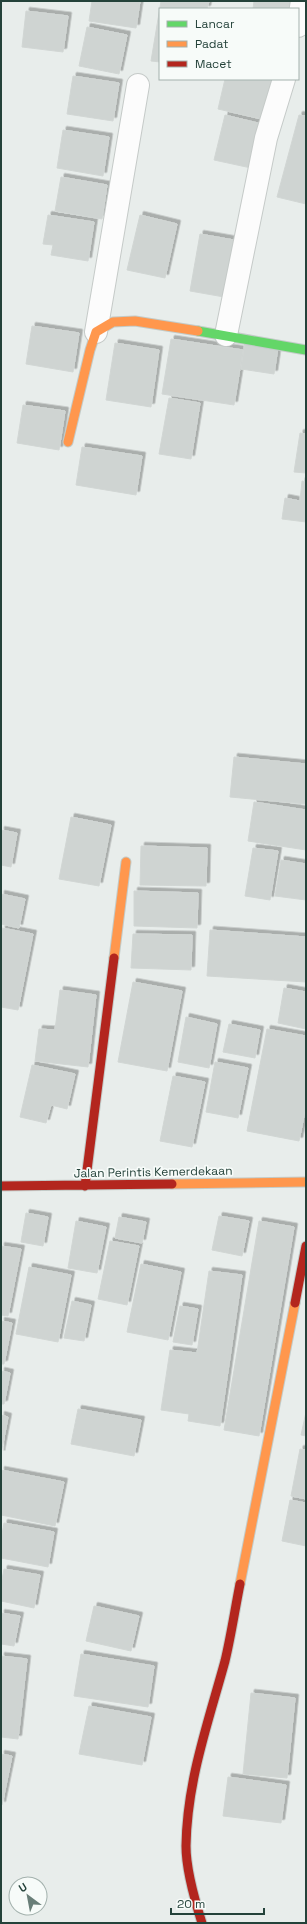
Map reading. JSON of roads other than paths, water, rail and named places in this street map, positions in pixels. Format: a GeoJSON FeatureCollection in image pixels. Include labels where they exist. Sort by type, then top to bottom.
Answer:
{"type":"FeatureCollection","features":[{"type":"Feature","properties":{"kind":"street"},"geometry":{"type":"LineString","coordinates":[[299,20],[302,1]]}},
{"type":"Feature","properties":{"kind":"street"},"geometry":{"type":"LineString","coordinates":[[226,335],[266,138],[284,80]]}},
{"type":"Feature","properties":{"kind":"street"},"geometry":{"type":"LineString","coordinates":[[68,442],[90,350],[96,332],[138,85]]}},
{"type":"Feature","properties":{"kind":"street"},"geometry":{"type":"LineString","coordinates":[[96,332],[113,322],[135,322],[226,335],[306,350]]}},
{"type":"Feature","properties":{"kind":"street"},"geometry":{"type":"LineString","coordinates":[[85,1186],[126,862]]}},
{"type":"Feature","properties":{"kind":"street","name":"Jalan Perintis Kemerdekaan"},"geometry":{"type":"LineString","coordinates":[[1,1186],[306,1182]]}},
{"type":"Feature","properties":{"kind":"street"},"geometry":{"type":"LineString","coordinates":[[202,1923],[194,1897],[186,1846],[190,1792],[204,1730],[225,1660],[306,1246]]}}]}
